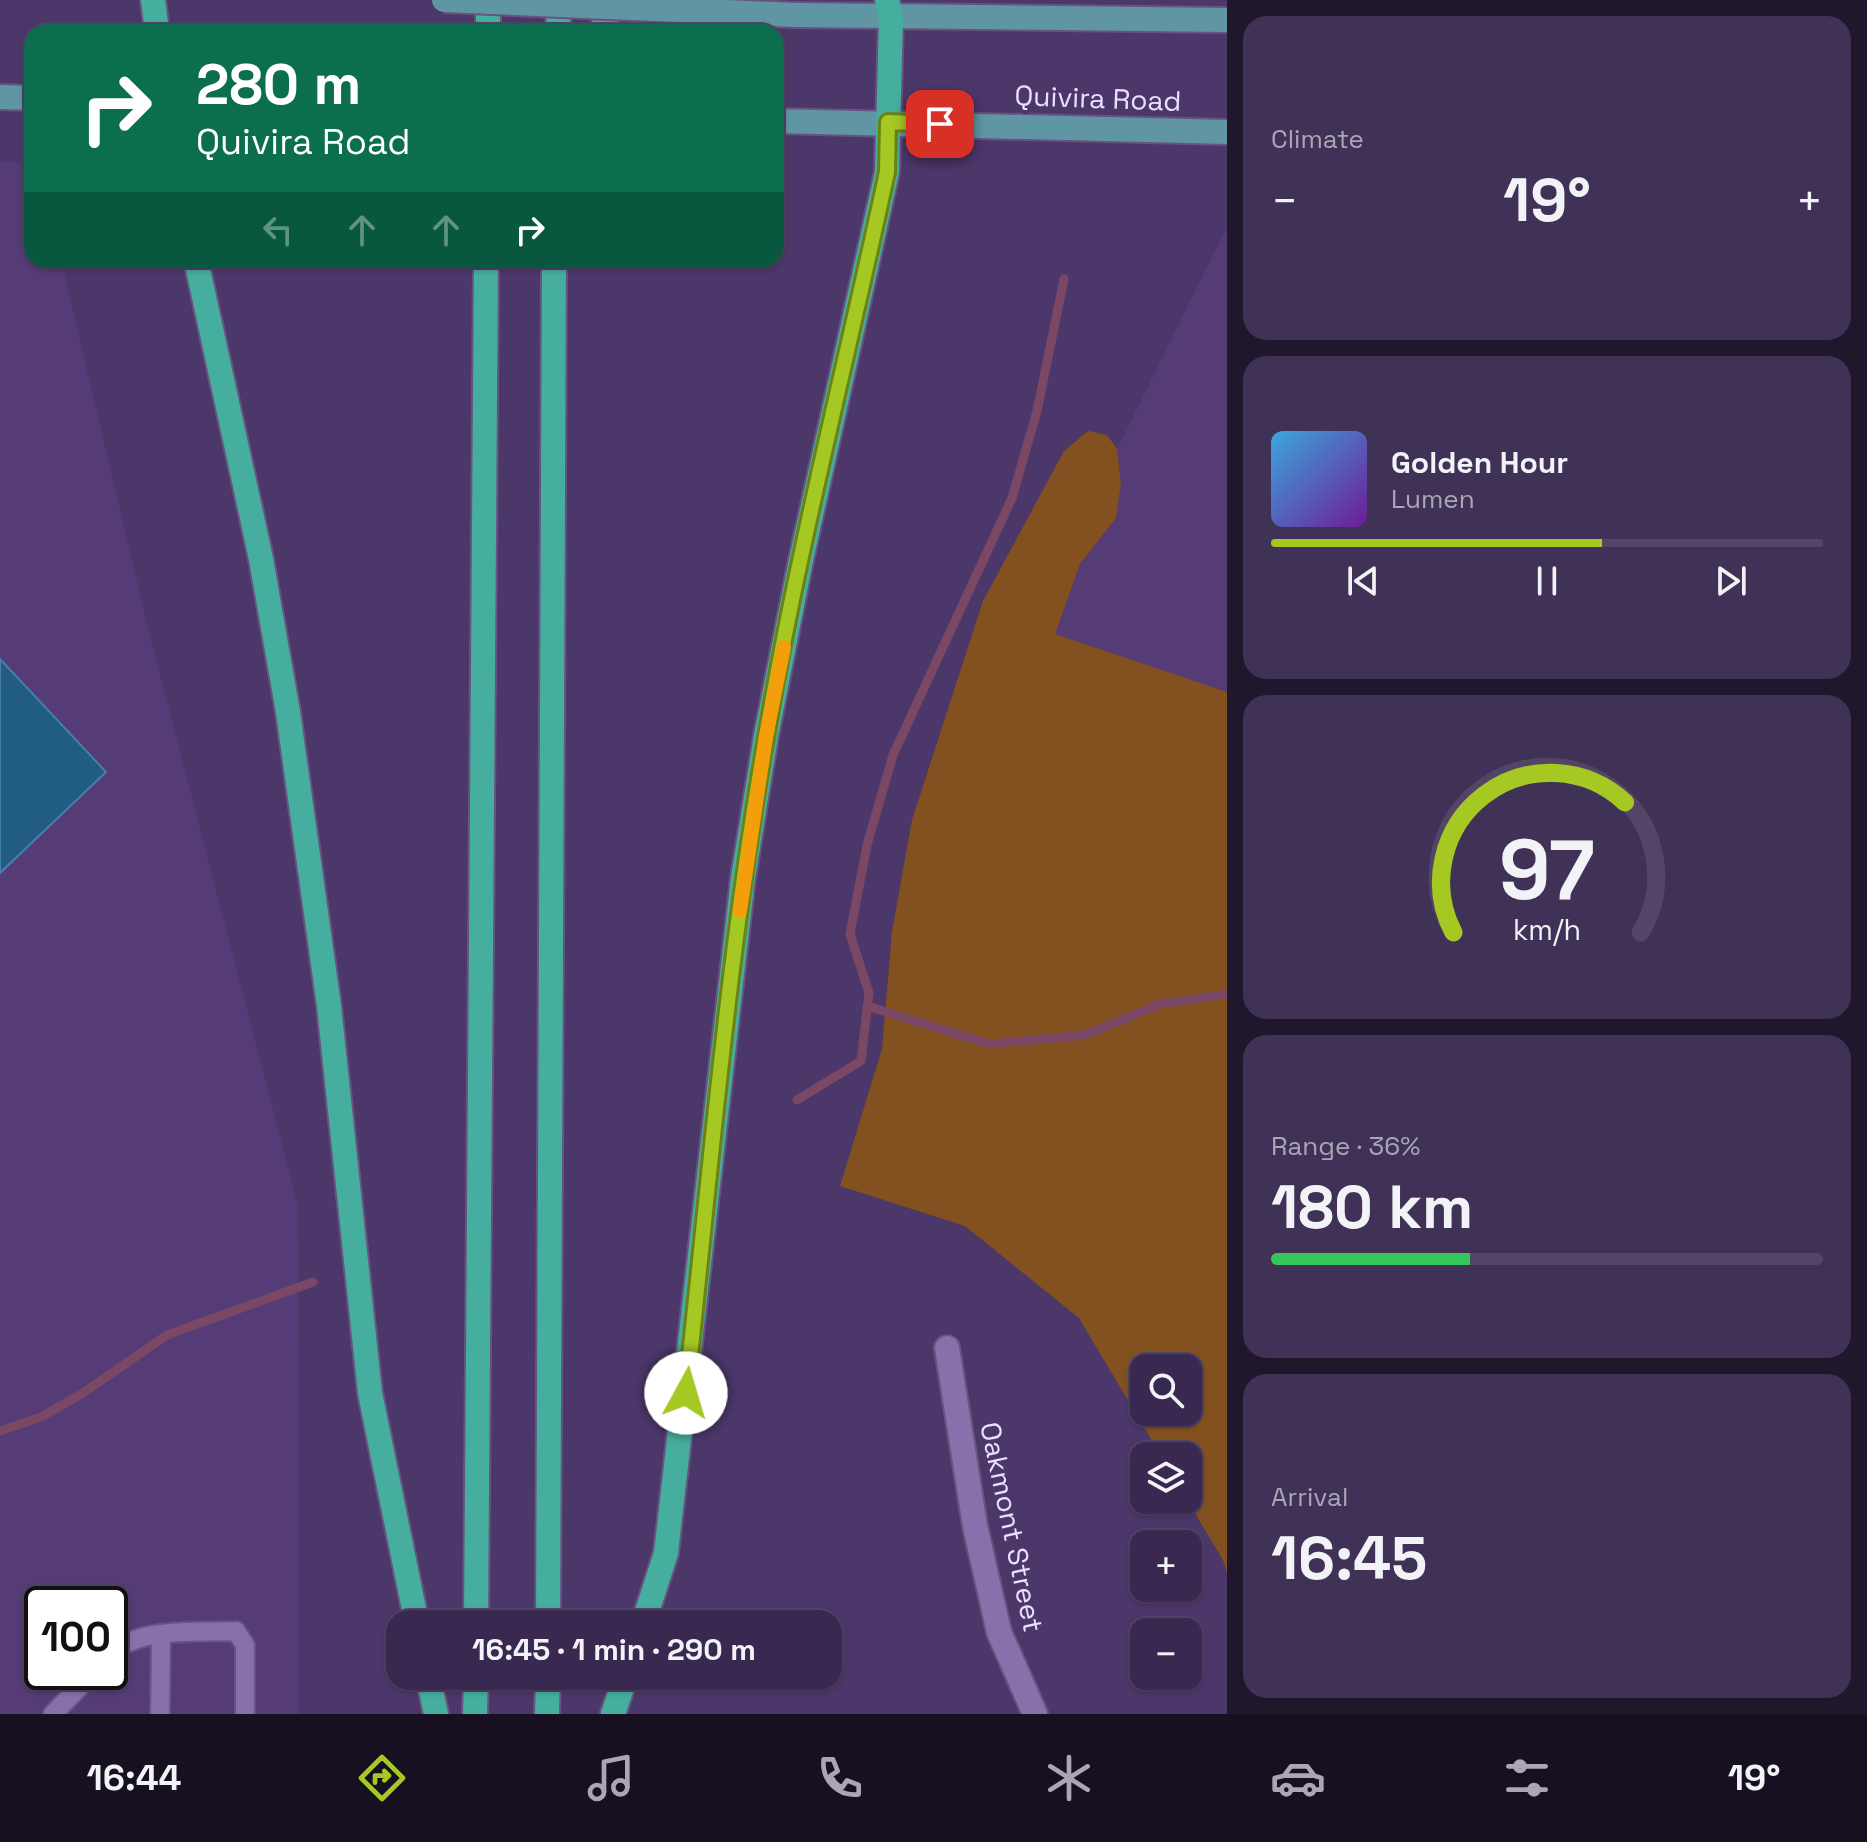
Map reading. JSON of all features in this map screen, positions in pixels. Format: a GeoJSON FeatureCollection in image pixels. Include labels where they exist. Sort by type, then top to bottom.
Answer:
{"type":"FeatureCollection","features":[{"type":"Feature","properties":{"kind":"highway"},"geometry":{"type":"LineString","coordinates":[[153,0],[156,24]]}},
{"type":"Feature","properties":{"kind":"highway"},"geometry":{"type":"LineString","coordinates":[[488,0],[488,24]]}},
{"type":"Feature","properties":{"kind":"highway"},"geometry":{"type":"LineString","coordinates":[[558,24],[559,0]]}},
{"type":"Feature","properties":{"kind":"highway"},"geometry":{"type":"LineString","coordinates":[[604,24],[613,0]]}},
{"type":"Feature","properties":{"kind":"highway"},"geometry":{"type":"LineString","coordinates":[[648,1610],[666,1553],[743,878],[766,736],[801,560],[887,172],[889,8]]}},
{"type":"Feature","properties":{"kind":"highway"},"geometry":{"type":"LineString","coordinates":[[198,268],[261,559],[288,712],[329,1006],[370,1393],[414,1610]]}},
{"type":"Feature","properties":{"kind":"highway"},"geometry":{"type":"LineString","coordinates":[[476,1610],[486,268]]}},
{"type":"Feature","properties":{"kind":"highway"},"geometry":{"type":"LineString","coordinates":[[548,1610],[554,268]]}},
{"type":"Feature","properties":{"kind":"highway"},"geometry":{"type":"LineString","coordinates":[[431,1690],[436,1714]]}},
{"type":"Feature","properties":{"kind":"highway"},"geometry":{"type":"LineString","coordinates":[[475,1714],[476,1690]]}},
{"type":"Feature","properties":{"kind":"highway"},"geometry":{"type":"LineString","coordinates":[[547,1714],[548,1690]]}},
{"type":"Feature","properties":{"kind":"highway"},"geometry":{"type":"LineString","coordinates":[[613,1714],[621,1690]]}},
{"type":"Feature","properties":{"kind":"main road"},"geometry":{"type":"LineString","coordinates":[[444,0],[796,15],[889,8],[1227,20]]}},
{"type":"Feature","properties":{"kind":"main road"},"geometry":{"type":"LineString","coordinates":[[0,97],[24,98]]}},
{"type":"Feature","properties":{"kind":"main road","name":"Quivira Road"},"geometry":{"type":"LineString","coordinates":[[784,121],[1227,132]]}},
{"type":"Feature","properties":{"kind":"street","name":"Oakmont Street"},"geometry":{"type":"LineString","coordinates":[[947,1348],[975,1526],[999,1632],[1035,1714]]}},
{"type":"Feature","properties":{"kind":"lane"},"geometry":{"type":"LineString","coordinates":[[128,1642],[142,1636],[236,1631],[245,1645],[245,1714]]}},
{"type":"Feature","properties":{"kind":"lane"},"geometry":{"type":"LineString","coordinates":[[160,1714],[161,1635]]}},
{"type":"Feature","properties":{"kind":"lane"},"geometry":{"type":"LineString","coordinates":[[53,1714],[76,1690]]}},
{"type":"Feature","properties":{"kind":"shaded area"},"geometry":{"type":"Polygon","coordinates":[[[0,161],[24,163],[24,268],[63,268],[149,632],[298,1206],[299,1714],[0,1714],[0,161]]]}},
{"type":"Feature","properties":{"kind":"shaded area"},"geometry":{"type":"Polygon","coordinates":[[[1227,227],[1227,692],[1055,634],[1080,564],[1116,518],[1121,483],[1117,449],[1227,227]]]}},
{"type":"Feature","properties":{"kind":"shaded area"},"geometry":{"type":"Polygon","coordinates":[[[1088,431],[1107,435],[1117,449],[1121,483],[1116,518],[1080,564],[1055,634],[1227,692],[1227,1573],[1223,1560],[1195,1514],[1202,1514],[1202,1442],[1153,1442],[1143,1426],[1202,1426],[1202,1354],[1130,1354],[1130,1404],[1079,1318],[965,1226],[840,1186],[882,1049],[892,932],[912,820],[983,601],[1064,451],[1088,431]]]}},
{"type":"Feature","properties":{"kind":"building"},"geometry":{"type":"Polygon","coordinates":[[[0,659],[106,772],[0,873],[0,659]]]}},
{"type":"Feature","properties":{"kind":"waterway"},"geometry":{"type":"LineString","coordinates":[[797,1100],[861,1061],[869,993],[850,934],[867,845],[893,755],[1012,498],[1037,411],[1064,279]]}},
{"type":"Feature","properties":{"kind":"waterway"},"geometry":{"type":"LineString","coordinates":[[867,1006],[989,1044],[1085,1035],[1160,1004],[1227,994]]}},
{"type":"Feature","properties":{"kind":"waterway"},"geometry":{"type":"LineString","coordinates":[[0,1431],[41,1417],[83,1393],[167,1335],[313,1282]]}},
{"type":"Feature","properties":{"kind":"slow traffic"},"geometry":{"type":"LineString","coordinates":[[740,911],[766,736],[784,647]]}},
{"type":"Feature","properties":{"kind":"route"},"geometry":{"type":"LineString","coordinates":[[686,1393],[743,878],[766,736],[801,560],[887,172],[888,122],[940,124]]}}]}
